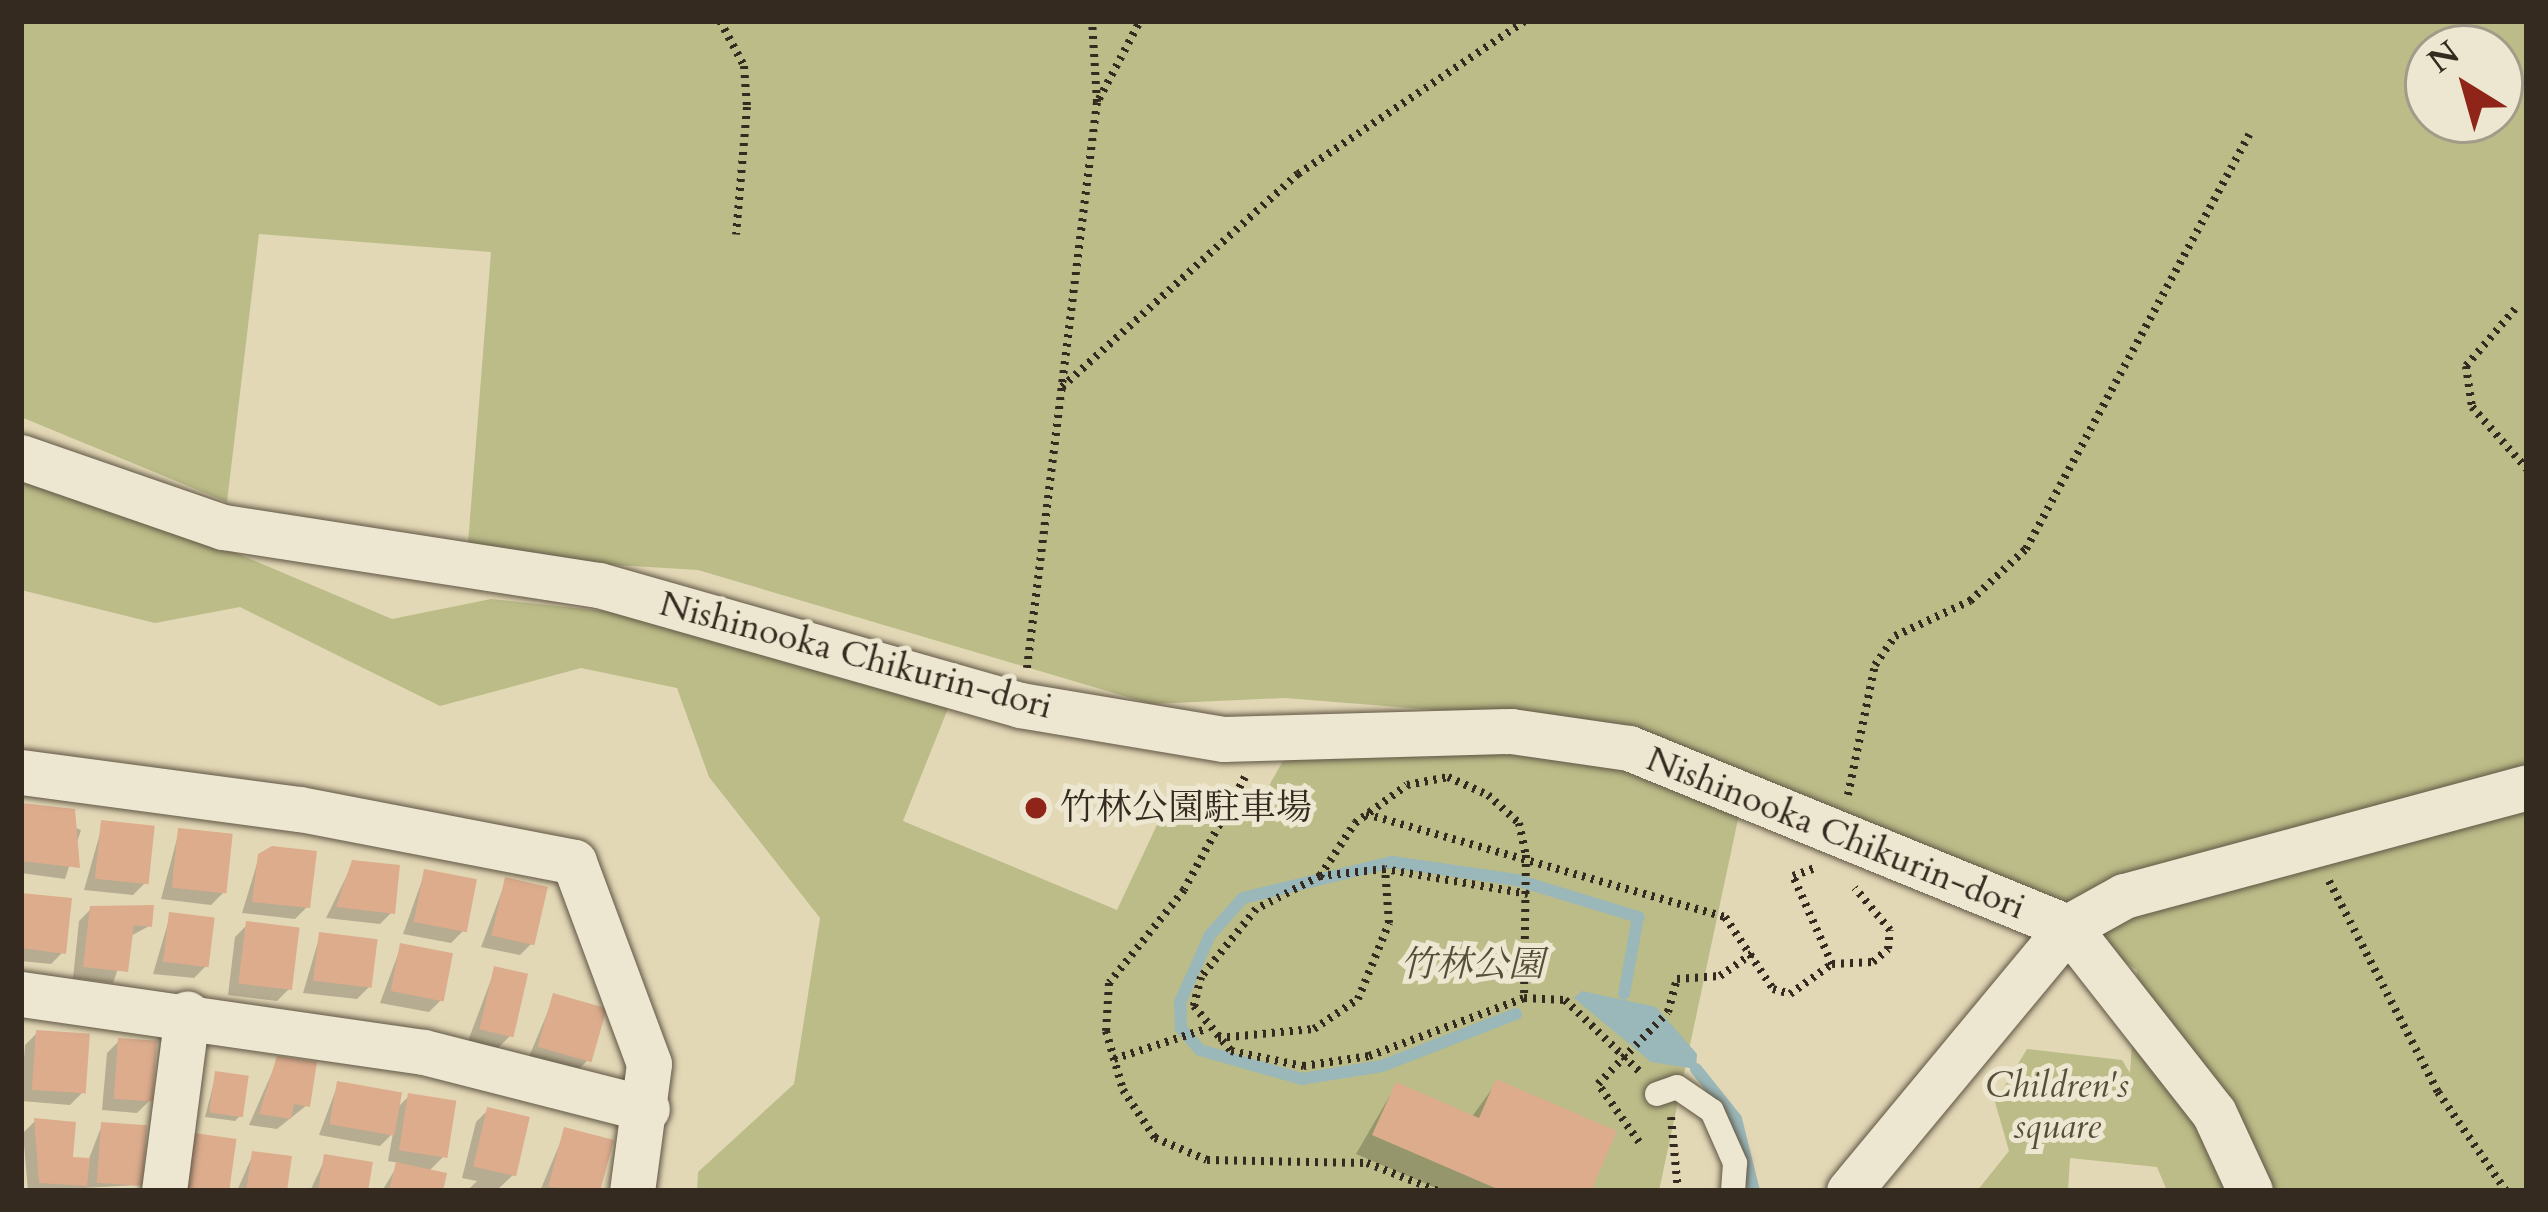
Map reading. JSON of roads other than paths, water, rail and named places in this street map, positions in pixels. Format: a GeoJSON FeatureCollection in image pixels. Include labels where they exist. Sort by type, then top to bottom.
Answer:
{"type":"FeatureCollection","features":[{"type":"Feature","properties":{"kind":"street","name":"Nishinooka Chikurin-dori"},"geometry":{"type":"LineString","coordinates":[[21,458],[223,527],[599,585],[1020,705],[1264,738],[1511,731],[1629,748],[1834,853],[2068,927],[2214,1113],[2250,1191]]}},
{"type":"Feature","properties":{"kind":"street"},"geometry":{"type":"LineString","coordinates":[[21,772],[300,809],[574,862],[649,1064],[647,1109],[632,1191]]}},
{"type":"Feature","properties":{"kind":"street"},"geometry":{"type":"LineString","coordinates":[[1858,1187],[2068,927],[2124,896],[2318,851],[2527,787]]}},
{"type":"Feature","properties":{"kind":"street"},"geometry":{"type":"LineString","coordinates":[[21,994],[187,1013],[424,1052],[647,1109]]}},
{"type":"Feature","properties":{"kind":"street"},"geometry":{"type":"LineString","coordinates":[[164,1191],[187,1013]]}},
{"type":"Feature","properties":{"kind":"lane"},"geometry":{"type":"LineString","coordinates":[[1657,1094],[1677,1087],[1712,1112],[1735,1163],[1733,1191]]}},
{"type":"Feature","properties":{"kind":"water"},"geometry":{"type":"Polygon","coordinates":[[[1582,991],[1656,1007],[1697,1054],[1696,1069],[1651,1062],[1574,998],[1582,991]]]}},
{"type":"Feature","properties":{"kind":"waterway"},"geometry":{"type":"LineString","coordinates":[[1516,1014],[1382,1066],[1302,1079],[1200,1050],[1181,1028],[1180,1002],[1210,935],[1243,898],[1392,862],[1517,880],[1638,917],[1624,994]]}},
{"type":"Feature","properties":{"kind":"waterway"},"geometry":{"type":"LineString","coordinates":[[1696,1069],[1736,1119],[1754,1191]]}},
{"type":"Feature","properties":{"kind":"place","name":"竹林公園駐車場"},"geometry":{"type":"Point","coordinates":[1036,808]}},
{"type":"Feature","properties":{"kind":"park label","name":"竹林公園"},"geometry":{"type":"Point","coordinates":[1472,965]}},
{"type":"Feature","properties":{"kind":"park label","name":"Children's square"},"geometry":{"type":"Point","coordinates":[2057,1106]}}]}
